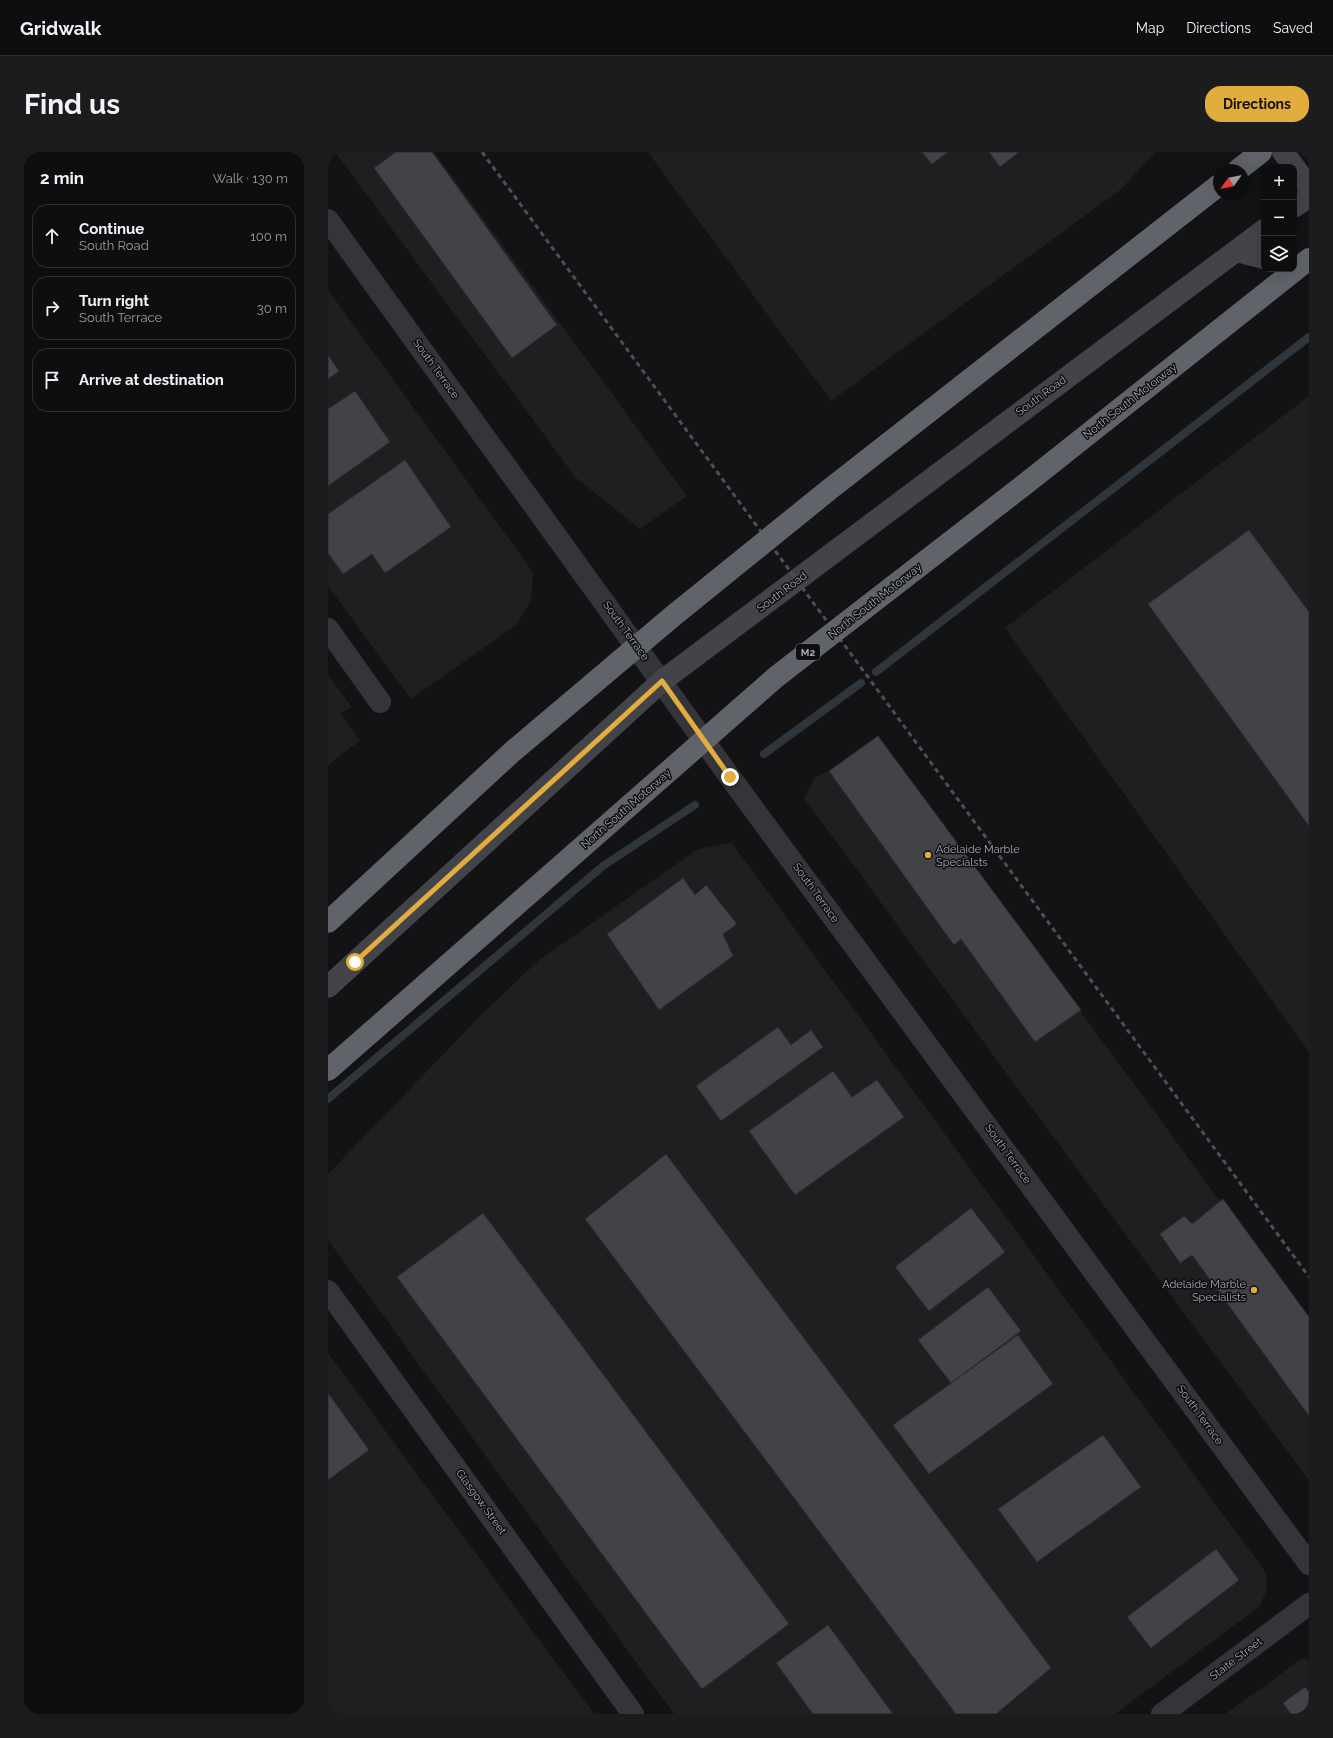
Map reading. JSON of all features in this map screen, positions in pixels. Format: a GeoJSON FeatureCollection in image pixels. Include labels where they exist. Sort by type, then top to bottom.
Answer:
{"type":"FeatureCollection","features":[{"type":"Feature","properties":{"kind":"highway"},"geometry":{"type":"LineString","coordinates":[[1246,164],[1261,152]]}},
{"type":"Feature","properties":{"kind":"highway"},"geometry":{"type":"LineString","coordinates":[[328,922],[512,752],[673,616],[836,484],[1213,190]]}},
{"type":"Feature","properties":{"kind":"highway","name":"North South Motorway"},"geometry":{"type":"LineString","coordinates":[[328,1070],[776,677],[1024,485],[1309,259]]}},
{"type":"Feature","properties":{"kind":"main road"},"geometry":{"type":"LineString","coordinates":[[1283,152],[1309,187]]}},
{"type":"Feature","properties":{"kind":"main road"},"geometry":{"type":"LineString","coordinates":[[1297,205],[1309,196]]}},
{"type":"Feature","properties":{"kind":"main road","name":"South Road"},"geometry":{"type":"LineString","coordinates":[[328,987],[662,681],[792,585],[984,438],[1237,252],[1261,232]]}},
{"type":"Feature","properties":{"kind":"main road"},"geometry":{"type":"LineString","coordinates":[[1237,252],[1261,257]]}},
{"type":"Feature","properties":{"kind":"main road"},"geometry":{"type":"LineString","coordinates":[[1297,267],[1309,270]]}},
{"type":"Feature","properties":{"kind":"street","name":"South Terrace"},"geometry":{"type":"LineString","coordinates":[[328,220],[730,777],[1309,1564]]}},
{"type":"Feature","properties":{"kind":"street"},"geometry":{"type":"LineString","coordinates":[[328,630],[380,702]]}},
{"type":"Feature","properties":{"kind":"street","name":"Glasgow Street"},"geometry":{"type":"LineString","coordinates":[[328,1291],[633,1714]]}},
{"type":"Feature","properties":{"kind":"street","name":"Staite Street"},"geometry":{"type":"LineString","coordinates":[[1162,1714],[1309,1604]]}},
{"type":"Feature","properties":{"kind":"shaded area"},"geometry":{"type":"Polygon","coordinates":[[[335,152],[434,152],[687,496],[640,529],[576,478],[335,152]]]}},
{"type":"Feature","properties":{"kind":"shaded area"},"geometry":{"type":"Polygon","coordinates":[[[648,152],[1156,152],[1120,190],[831,401],[648,152]]]}},
{"type":"Feature","properties":{"kind":"shaded area"},"geometry":{"type":"Polygon","coordinates":[[[328,290],[533,572],[531,601],[516,625],[411,699],[328,586],[328,290]]]}},
{"type":"Feature","properties":{"kind":"shaded area"},"geometry":{"type":"Polygon","coordinates":[[[1309,396],[1309,1052],[1005,628],[1309,396]]]}},
{"type":"Feature","properties":{"kind":"shaded area"},"geometry":{"type":"Polygon","coordinates":[[[328,675],[352,707],[340,713],[360,741],[340,755],[328,766],[328,675]]]}},
{"type":"Feature","properties":{"kind":"shaded area"},"geometry":{"type":"Polygon","coordinates":[[[878,736],[1309,1322],[1309,1480],[1082,1176],[804,798],[815,777],[829,771],[878,736]]]}},
{"type":"Feature","properties":{"kind":"shaded area"},"geometry":{"type":"Polygon","coordinates":[[[732,843],[1266,1573],[1267,1589],[1260,1606],[1115,1714],[674,1714],[328,1240],[328,1174],[483,1013],[539,960],[698,849],[732,843]]]}},
{"type":"Feature","properties":{"kind":"shaded area"},"geometry":{"type":"Polygon","coordinates":[[[328,1353],[594,1714],[328,1714],[328,1353]]]}},
{"type":"Feature","properties":{"kind":"shaded area"},"geometry":{"type":"Polygon","coordinates":[[[1302,1658],[1309,1660],[1309,1714],[1225,1714],[1262,1688],[1302,1658]]]}},
{"type":"Feature","properties":{"kind":"building"},"geometry":{"type":"Polygon","coordinates":[[[396,152],[432,152],[557,325],[512,358],[374,168],[396,152]]]}},
{"type":"Feature","properties":{"kind":"building"},"geometry":{"type":"Polygon","coordinates":[[[922,152],[948,152],[932,164],[922,152]]]}},
{"type":"Feature","properties":{"kind":"building"},"geometry":{"type":"Polygon","coordinates":[[[989,152],[1019,152],[1000,167],[989,152]]]}},
{"type":"Feature","properties":{"kind":"building"},"geometry":{"type":"Polygon","coordinates":[[[328,355],[339,371],[328,379],[328,355]]]}},
{"type":"Feature","properties":{"kind":"building"},"geometry":{"type":"Polygon","coordinates":[[[355,391],[390,442],[328,486],[328,409],[355,391]]]}},
{"type":"Feature","properties":{"kind":"building"},"geometry":{"type":"Polygon","coordinates":[[[405,460],[451,527],[385,573],[372,554],[343,574],[328,553],[328,514],[405,460]]]}},
{"type":"Feature","properties":{"kind":"building"},"geometry":{"type":"Polygon","coordinates":[[[1249,530],[1309,612],[1309,826],[1148,604],[1249,530]]]}},
{"type":"Feature","properties":{"kind":"building","name":"Adelaide Marble Specialsts"},"geometry":{"type":"Polygon","coordinates":[[[878,736],[1081,1010],[1035,1042],[961,939],[954,945],[829,771],[878,736]]]}},
{"type":"Feature","properties":{"kind":"building"},"geometry":{"type":"Polygon","coordinates":[[[683,878],[695,895],[706,885],[737,924],[723,934],[733,956],[659,1010],[607,934],[683,878]]]}},
{"type":"Feature","properties":{"kind":"building"},"geometry":{"type":"Polygon","coordinates":[[[778,1027],[791,1045],[811,1030],[823,1047],[721,1121],[696,1086],[778,1027]]]}},
{"type":"Feature","properties":{"kind":"building"},"geometry":{"type":"Polygon","coordinates":[[[833,1071],[852,1097],[877,1080],[904,1117],[795,1195],[749,1131],[833,1071]]]}},
{"type":"Feature","properties":{"kind":"building"},"geometry":{"type":"Polygon","coordinates":[[[666,1154],[1051,1668],[996,1714],[956,1714],[585,1219],[666,1154]]]}},
{"type":"Feature","properties":{"kind":"building","name":"Adelaide Marble Specialists"},"geometry":{"type":"Polygon","coordinates":[[[1223,1199],[1309,1317],[1309,1416],[1192,1255],[1180,1263],[1160,1234],[1184,1216],[1192,1224],[1223,1199]]]}},
{"type":"Feature","properties":{"kind":"building"},"geometry":{"type":"Polygon","coordinates":[[[971,1208],[1005,1252],[929,1311],[895,1267],[971,1208]]]}},
{"type":"Feature","properties":{"kind":"building"},"geometry":{"type":"Polygon","coordinates":[[[483,1213],[789,1624],[702,1689],[397,1277],[483,1213]]]}},
{"type":"Feature","properties":{"kind":"building"},"geometry":{"type":"Polygon","coordinates":[[[988,1287],[1021,1331],[951,1383],[918,1340],[988,1287]]]}},
{"type":"Feature","properties":{"kind":"building"},"geometry":{"type":"Polygon","coordinates":[[[1018,1335],[1053,1384],[929,1474],[893,1425],[1018,1335]]]}},
{"type":"Feature","properties":{"kind":"building"},"geometry":{"type":"Polygon","coordinates":[[[328,1393],[369,1450],[328,1480],[328,1393]]]}},
{"type":"Feature","properties":{"kind":"building"},"geometry":{"type":"Polygon","coordinates":[[[1103,1435],[1141,1487],[1037,1562],[998,1509],[1103,1435]]]}},
{"type":"Feature","properties":{"kind":"building"},"geometry":{"type":"Polygon","coordinates":[[[1216,1549],[1239,1580],[1151,1648],[1127,1617],[1216,1549]]]}},
{"type":"Feature","properties":{"kind":"building"},"geometry":{"type":"Polygon","coordinates":[[[828,1625],[893,1714],[813,1714],[776,1663],[828,1625]]]}},
{"type":"Feature","properties":{"kind":"building"},"geometry":{"type":"Polygon","coordinates":[[[1305,1687],[1309,1692],[1309,1714],[1291,1714],[1283,1703],[1305,1687]]]}},
{"type":"Feature","properties":{"kind":"waterway"},"geometry":{"type":"LineString","coordinates":[[876,672],[1309,337]]}},
{"type":"Feature","properties":{"kind":"waterway"},"geometry":{"type":"LineString","coordinates":[[764,754],[861,683]]}},
{"type":"Feature","properties":{"kind":"waterway"},"geometry":{"type":"LineString","coordinates":[[328,1099],[603,866],[695,805]]}},
{"type":"Feature","properties":{"kind":"railway"},"geometry":{"type":"LineString","coordinates":[[482,152],[1309,1277]]}},
{"type":"Feature","properties":{"kind":"place","name":"Adelaide Marble Specialsts"},"geometry":{"type":"Point","coordinates":[928,855]}},
{"type":"Feature","properties":{"kind":"place","name":"Adelaide Marble Specialists"},"geometry":{"type":"Point","coordinates":[1254,1290]}},
{"type":"Feature","properties":{"kind":"route"},"geometry":{"type":"LineString","coordinates":[[355,962],[662,681],[730,777]]}}]}
